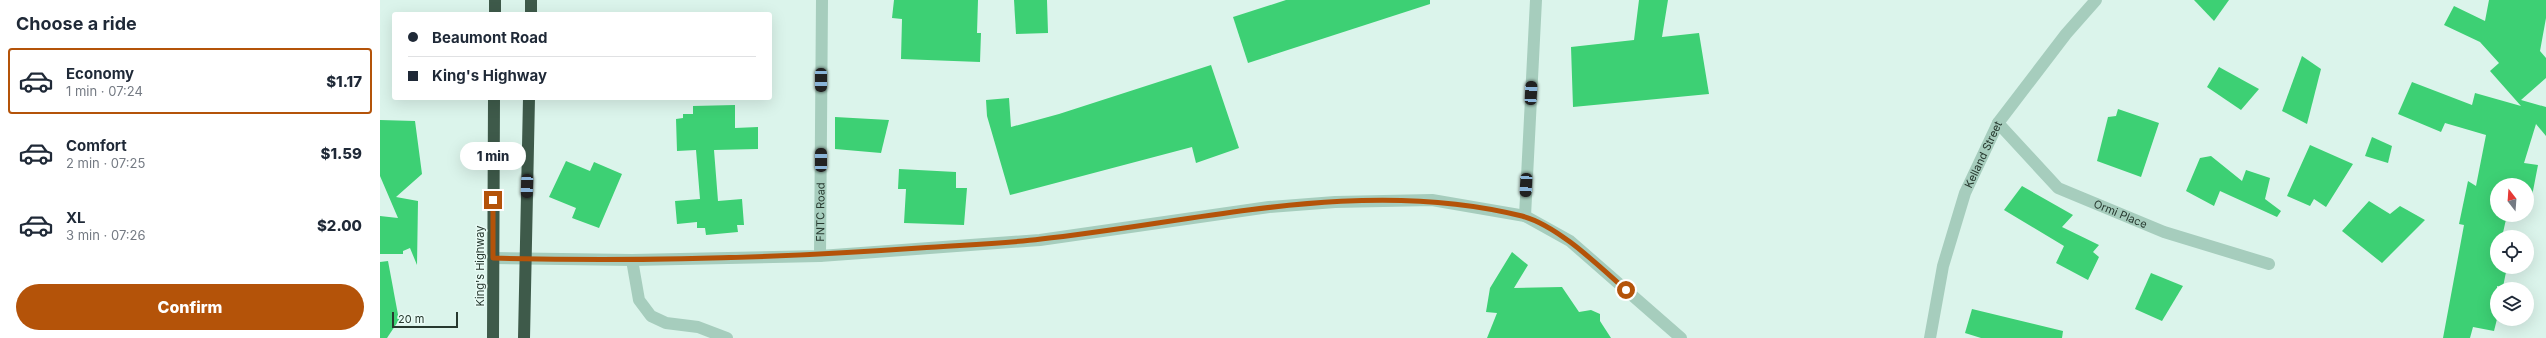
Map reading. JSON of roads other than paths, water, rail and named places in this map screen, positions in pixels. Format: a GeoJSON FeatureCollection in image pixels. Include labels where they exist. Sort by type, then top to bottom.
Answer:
{"type":"FeatureCollection","features":[{"type":"Feature","properties":{"kind":"highway"},"geometry":{"type":"LineString","coordinates":[[495,0],[495,12]]}},
{"type":"Feature","properties":{"kind":"highway"},"geometry":{"type":"LineString","coordinates":[[531,0],[531,12]]}},
{"type":"Feature","properties":{"kind":"highway","name":"King's Highway"},"geometry":{"type":"LineString","coordinates":[[493,338],[494,100]]}},
{"type":"Feature","properties":{"kind":"highway"},"geometry":{"type":"LineString","coordinates":[[524,338],[524,259],[529,100]]}},
{"type":"Feature","properties":{"kind":"street","name":"FNTC Road"},"geometry":{"type":"LineString","coordinates":[[820,256],[822,0]]}},
{"type":"Feature","properties":{"kind":"street"},"geometry":{"type":"LineString","coordinates":[[1525,216],[1536,0]]}},
{"type":"Feature","properties":{"kind":"street","name":"Kelland Street"},"geometry":{"type":"LineString","coordinates":[[1930,338],[1943,266],[1965,193],[1998,123],[2066,34],[2096,0]]}},
{"type":"Feature","properties":{"kind":"street","name":"Ormi Place"},"geometry":{"type":"LineString","coordinates":[[1998,123],[2058,188],[2164,232],[2269,264]]}},
{"type":"Feature","properties":{"kind":"street"},"geometry":{"type":"LineString","coordinates":[[493,258],[632,260],[820,256],[1040,240],[1269,207],[1335,202],[1432,200],[1525,216],[1570,241],[1681,338]]}},
{"type":"Feature","properties":{"kind":"street"},"geometry":{"type":"LineString","coordinates":[[632,260],[639,300],[651,316],[666,323],[698,327],[727,338]]}}]}
